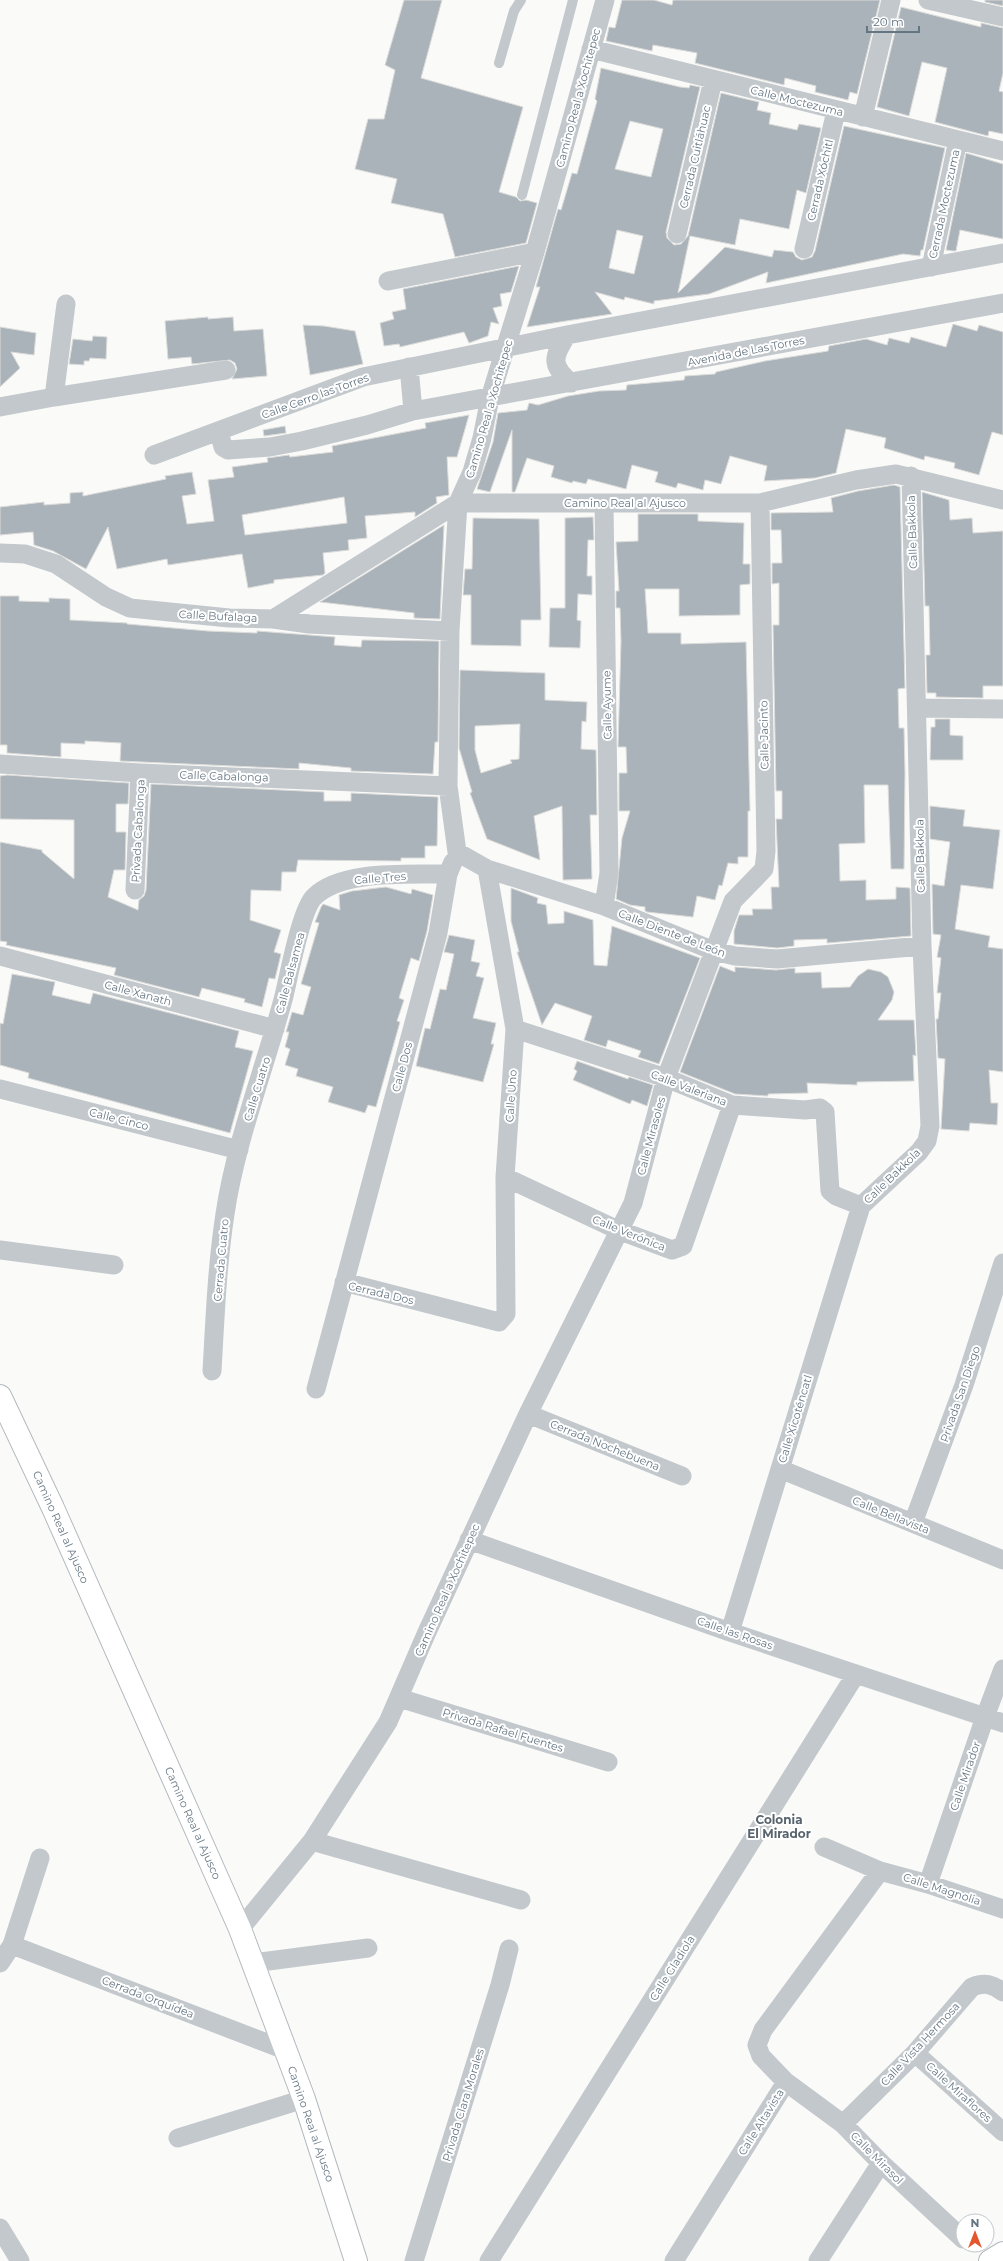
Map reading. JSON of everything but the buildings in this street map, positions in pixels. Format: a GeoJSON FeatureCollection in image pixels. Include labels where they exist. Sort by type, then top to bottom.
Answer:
{"type":"FeatureCollection","features":[{"type":"Feature","properties":{"kind":"street","name":"Camino Real a Xochitepec"},"geometry":{"type":"LineString","coordinates":[[457,852],[448,786],[450,631],[458,503],[472,472],[482,438],[490,398],[535,252],[605,0]]}},
{"type":"Feature","properties":{"kind":"street"},"geometry":{"type":"LineString","coordinates":[[863,117],[891,0]]}},
{"type":"Feature","properties":{"kind":"street"},"geometry":{"type":"LineString","coordinates":[[928,0],[1003,17]]}},
{"type":"Feature","properties":{"kind":"street","name":"Calle Moctezuma"},"geometry":{"type":"LineString","coordinates":[[591,49],[1003,151]]}},
{"type":"Feature","properties":{"kind":"street","name":"Cerrada Cuitláhuac"},"geometry":{"type":"LineString","coordinates":[[677,234],[713,80]]}},
{"type":"Feature","properties":{"kind":"street","name":"Cerrada Xóchitl"},"geometry":{"type":"LineString","coordinates":[[804,249],[836,110]]}},
{"type":"Feature","properties":{"kind":"street","name":"Cerrada Moctezuma"},"geometry":{"type":"LineString","coordinates":[[931,267],[958,140]]}},
{"type":"Feature","properties":{"kind":"street"},"geometry":{"type":"LineString","coordinates":[[388,281],[535,252]]}},
{"type":"Feature","properties":{"kind":"street"},"geometry":{"type":"LineString","coordinates":[[506,348],[567,335],[1003,253]]}},
{"type":"Feature","properties":{"kind":"street","name":"Avenida de Las Torres"},"geometry":{"type":"LineString","coordinates":[[490,398],[1003,303]]}},
{"type":"Feature","properties":{"kind":"street"},"geometry":{"type":"LineString","coordinates":[[54,397],[66,304]]}},
{"type":"Feature","properties":{"kind":"street"},"geometry":{"type":"LineString","coordinates":[[567,335],[557,350],[555,361],[559,372],[571,383]]}},
{"type":"Feature","properties":{"kind":"street","name":"Calle Cerro las Torres"},"geometry":{"type":"LineString","coordinates":[[154,455],[363,377],[506,348]]}},
{"type":"Feature","properties":{"kind":"street"},"geometry":{"type":"LineString","coordinates":[[409,367],[413,411]]}},
{"type":"Feature","properties":{"kind":"street"},"geometry":{"type":"LineString","coordinates":[[0,407],[226,370]]}},
{"type":"Feature","properties":{"kind":"street"},"geometry":{"type":"LineString","coordinates":[[219,431],[223,447],[228,450],[270,447],[367,426],[413,411],[490,398]]}},
{"type":"Feature","properties":{"kind":"street","name":"Camino Real al Ajusco"},"geometry":{"type":"LineString","coordinates":[[458,503],[760,503],[881,474],[911,476],[1003,500]]}},
{"type":"Feature","properties":{"kind":"street","name":"Calle Bakkola"},"geometry":{"type":"LineString","coordinates":[[861,1206],[919,1152],[927,1141],[930,1126],[922,946],[911,476]]}},
{"type":"Feature","properties":{"kind":"street"},"geometry":{"type":"LineString","coordinates":[[273,619],[458,503]]}},
{"type":"Feature","properties":{"kind":"street","name":"Calle Ayume"},"geometry":{"type":"LineString","coordinates":[[604,503],[609,873],[604,906]]}},
{"type":"Feature","properties":{"kind":"street","name":"Calle Jacinto"},"geometry":{"type":"LineString","coordinates":[[714,951],[733,902],[739,893],[764,869],[766,851],[760,503]]}},
{"type":"Feature","properties":{"kind":"street","name":"Calle Bufalaga"},"geometry":{"type":"LineString","coordinates":[[0,552],[25,554],[56,564],[106,597],[130,608],[229,618],[273,619],[309,624],[450,631]]}},
{"type":"Feature","properties":{"kind":"street"},"geometry":{"type":"LineString","coordinates":[[917,708],[1003,709]]}},
{"type":"Feature","properties":{"kind":"street","name":"Calle Cabalonga"},"geometry":{"type":"LineString","coordinates":[[0,764],[140,773],[448,786]]}},
{"type":"Feature","properties":{"kind":"street","name":"Privada Cabalonga"},"geometry":{"type":"LineString","coordinates":[[135,890],[140,773]]}},
{"type":"Feature","properties":{"kind":"street","name":"Calle Diente de León"},"geometry":{"type":"LineString","coordinates":[[457,852],[487,869],[604,906],[714,951],[735,956],[777,959],[922,946]]}},
{"type":"Feature","properties":{"kind":"street","name":"Calle Dos"},"geometry":{"type":"LineString","coordinates":[[344,1282],[438,933],[448,874],[457,852]]}},
{"type":"Feature","properties":{"kind":"street","name":"Calle Uno"},"geometry":{"type":"LineString","coordinates":[[487,869],[515,1029],[506,1177],[506,1314],[499,1322]]}},
{"type":"Feature","properties":{"kind":"street","name":"Calle Tres"},"geometry":{"type":"LineString","coordinates":[[304,917],[313,898],[330,886],[349,880],[372,876],[448,874]]}},
{"type":"Feature","properties":{"kind":"street","name":"Calle Balsamea"},"geometry":{"type":"LineString","coordinates":[[275,1029],[304,917]]}},
{"type":"Feature","properties":{"kind":"street","name":"Calle Mirasoles"},"geometry":{"type":"LineString","coordinates":[[618,1230],[633,1203],[666,1078],[714,951]]}},
{"type":"Feature","properties":{"kind":"street","name":"Calle Xanath"},"geometry":{"type":"LineString","coordinates":[[0,956],[275,1029]]}},
{"type":"Feature","properties":{"kind":"street","name":"Calle Cuatro"},"geometry":{"type":"LineString","coordinates":[[239,1150],[275,1029]]}},
{"type":"Feature","properties":{"kind":"street","name":"Calle Valeriana"},"geometry":{"type":"LineString","coordinates":[[515,1029],[666,1078],[732,1105],[805,1110],[820,1108],[825,1112],[830,1191],[836,1196],[861,1206]]}},
{"type":"Feature","properties":{"kind":"street","name":"Calle Cinco"},"geometry":{"type":"LineString","coordinates":[[0,1089],[239,1150]]}},
{"type":"Feature","properties":{"kind":"street","name":"Calle Verónica"},"geometry":{"type":"LineString","coordinates":[[506,1177],[618,1230],[672,1250],[683,1246],[732,1105]]}},
{"type":"Feature","properties":{"kind":"street","name":"Cerrada Cuatro"},"geometry":{"type":"LineString","coordinates":[[212,1371],[225,1214],[239,1150]]}},
{"type":"Feature","properties":{"kind":"street","name":"Calle Xicoténcatl"},"geometry":{"type":"LineString","coordinates":[[730,1632],[861,1206]]}},
{"type":"Feature","properties":{"kind":"street","name":"Camino Real a Xochitepec"},"geometry":{"type":"LineString","coordinates":[[240,1929],[312,1841],[388,1722],[469,1540],[528,1414],[618,1230]]}},
{"type":"Feature","properties":{"kind":"street"},"geometry":{"type":"LineString","coordinates":[[0,1250],[114,1265]]}},
{"type":"Feature","properties":{"kind":"street","name":"Privada San Diego"},"geometry":{"type":"LineString","coordinates":[[913,1523],[964,1385],[1003,1263]]}},
{"type":"Feature","properties":{"kind":"street","name":"Cerrada Dos"},"geometry":{"type":"LineString","coordinates":[[316,1389],[344,1282],[499,1322]]}},
{"type":"Feature","properties":{"kind":"street","name":"Camino Real al Ajusco"},"geometry":{"type":"LineString","coordinates":[[0,1396],[53,1508],[240,1929],[304,2099],[359,2259]]}},
{"type":"Feature","properties":{"kind":"street","name":"Cerrada Nochebuena"},"geometry":{"type":"LineString","coordinates":[[528,1414],[682,1476]]}},
{"type":"Feature","properties":{"kind":"street","name":"Calle Bellavista"},"geometry":{"type":"LineString","coordinates":[[780,1469],[1003,1560]]}},
{"type":"Feature","properties":{"kind":"street","name":"Calle las Rosas"},"geometry":{"type":"LineString","coordinates":[[469,1540],[730,1632],[1003,1723]]}},
{"type":"Feature","properties":{"kind":"street","name":"Calle Mirador"},"geometry":{"type":"LineString","coordinates":[[928,1884],[1003,1669]]}},
{"type":"Feature","properties":{"kind":"street","name":"Calle Gladiola"},"geometry":{"type":"LineString","coordinates":[[489,2261],[856,1674]]}},
{"type":"Feature","properties":{"kind":"street","name":"Privada Rafael Fuentes"},"geometry":{"type":"LineString","coordinates":[[399,1698],[608,1762]]}},
{"type":"Feature","properties":{"kind":"street"},"geometry":{"type":"LineString","coordinates":[[312,1841],[521,1900]]}},
{"type":"Feature","properties":{"kind":"street","name":"Calle Magnolia"},"geometry":{"type":"LineString","coordinates":[[824,1847],[880,1871],[928,1884],[1003,1909]]}},
{"type":"Feature","properties":{"kind":"street"},"geometry":{"type":"LineString","coordinates":[[0,1963],[12,1945],[40,1858]]}},
{"type":"Feature","properties":{"kind":"street","name":"Calle Altavista"},"geometry":{"type":"LineString","coordinates":[[674,2261],[786,2082],[761,2056],[757,2045],[763,2030],[880,1871]]}},
{"type":"Feature","properties":{"kind":"street","name":"Cerrada Orquídea"},"geometry":{"type":"LineString","coordinates":[[12,1945],[285,2050]]}},
{"type":"Feature","properties":{"kind":"street"},"geometry":{"type":"LineString","coordinates":[[253,1963],[368,1948]]}},
{"type":"Feature","properties":{"kind":"street","name":"Privada Clara Morales"},"geometry":{"type":"LineString","coordinates":[[414,2261],[500,1985],[509,1949]]}},
{"type":"Feature","properties":{"kind":"street","name":"Calle Vista Hermosa"},"geometry":{"type":"LineString","coordinates":[[843,2124],[915,2053],[972,1987],[982,1983],[994,1985],[1003,1992]]}},
{"type":"Feature","properties":{"kind":"street","name":"Calle Miraflores"},"geometry":{"type":"LineString","coordinates":[[915,2053],[1003,2132]]}},
{"type":"Feature","properties":{"kind":"street","name":"Calle Mirasol"},"geometry":{"type":"LineString","coordinates":[[786,2082],[843,2124],[881,2163],[955,2232]]}},
{"type":"Feature","properties":{"kind":"street"},"geometry":{"type":"LineString","coordinates":[[178,2138],[304,2099]]}},
{"type":"Feature","properties":{"kind":"street"},"geometry":{"type":"LineString","coordinates":[[818,2261],[881,2163]]}},
{"type":"Feature","properties":{"kind":"street"},"geometry":{"type":"LineString","coordinates":[[0,2228],[20,2261]]}},
{"type":"Feature","properties":{"kind":"street"},"geometry":{"type":"LineString","coordinates":[[990,2261],[1003,2253]]}},
{"type":"Feature","properties":{"kind":"lane"},"geometry":{"type":"LineString","coordinates":[[499,63],[514,11],[521,0]]}},
{"type":"Feature","properties":{"kind":"lane"},"geometry":{"type":"LineString","coordinates":[[522,196],[573,0]]}},
{"type":"Feature","properties":{"kind":"district","name":"Colonia El Mirador"},"geometry":{"type":"Point","coordinates":[779,1826]}}]}
